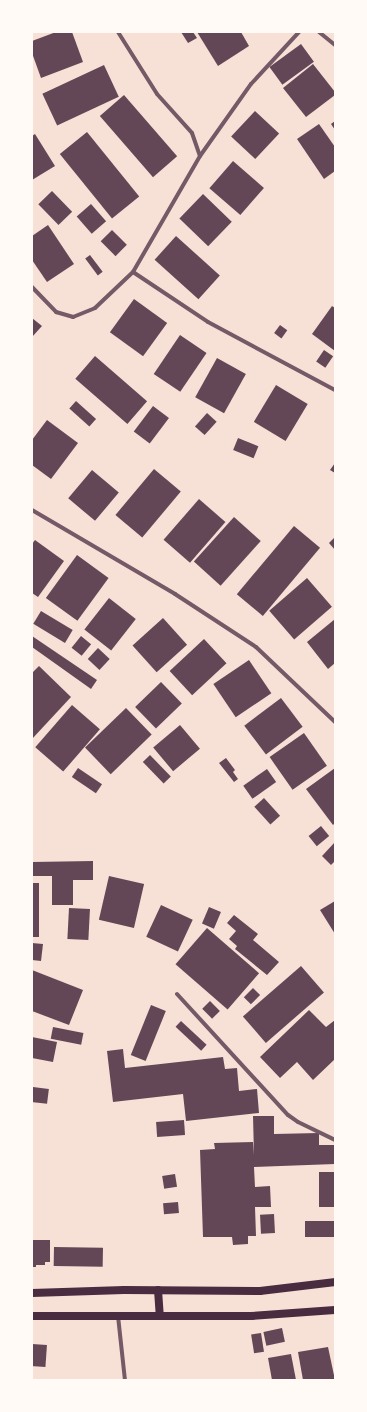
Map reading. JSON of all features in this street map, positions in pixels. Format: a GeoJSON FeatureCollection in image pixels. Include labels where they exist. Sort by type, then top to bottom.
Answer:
{"type":"FeatureCollection","features":[{"type":"Feature","properties":{"kind":"main road"},"geometry":{"type":"LineString","coordinates":[[32,1293],[158,1290],[260,1291],[335,1282]]}},
{"type":"Feature","properties":{"kind":"main road"},"geometry":{"type":"LineString","coordinates":[[158,1290],[160,1316]]}},
{"type":"Feature","properties":{"kind":"main road"},"geometry":{"type":"LineString","coordinates":[[32,1316],[251,1316],[335,1310]]}},
{"type":"Feature","properties":{"kind":"street"},"geometry":{"type":"LineString","coordinates":[[118,32],[157,94],[192,133],[200,156]]}},
{"type":"Feature","properties":{"kind":"street"},"geometry":{"type":"LineString","coordinates":[[32,287],[56,312],[72,317],[95,308],[133,272],[200,156],[252,84],[299,32]]}},
{"type":"Feature","properties":{"kind":"street"},"geometry":{"type":"LineString","coordinates":[[319,32],[335,45]]}},
{"type":"Feature","properties":{"kind":"street"},"geometry":{"type":"LineString","coordinates":[[133,272],[208,322],[335,390]]}},
{"type":"Feature","properties":{"kind":"street"},"geometry":{"type":"LineString","coordinates":[[32,510],[175,594],[256,647],[335,722]]}},
{"type":"Feature","properties":{"kind":"street"},"geometry":{"type":"LineString","coordinates":[[177,994],[288,1116],[335,1140]]}},
{"type":"Feature","properties":{"kind":"street"},"geometry":{"type":"LineString","coordinates":[[118,1316],[125,1380]]}},
{"type":"Feature","properties":{"kind":"building"},"geometry":{"type":"Polygon","coordinates":[[[56,32],[72,32],[83,62],[41,78],[32,53],[32,41],[56,32]]]}},
{"type":"Feature","properties":{"kind":"building"},"geometry":{"type":"Polygon","coordinates":[[[181,32],[193,32],[197,38],[188,43],[181,32]]]}},
{"type":"Feature","properties":{"kind":"building"},"geometry":{"type":"Polygon","coordinates":[[[197,32],[241,32],[249,46],[218,66],[197,32]]]}},
{"type":"Feature","properties":{"kind":"building"},"geometry":{"type":"Polygon","coordinates":[[[301,44],[314,62],[282,85],[269,67],[301,44]]]}},
{"type":"Feature","properties":{"kind":"building"},"geometry":{"type":"Polygon","coordinates":[[[313,64],[335,92],[335,95],[306,117],[283,88],[313,64]]]}},
{"type":"Feature","properties":{"kind":"building"},"geometry":{"type":"Polygon","coordinates":[[[104,65],[119,97],[57,125],[42,94],[104,65]]]}},
{"type":"Feature","properties":{"kind":"building"},"geometry":{"type":"Polygon","coordinates":[[[124,95],[177,156],[153,177],[100,116],[124,95]]]}},
{"type":"Feature","properties":{"kind":"building"},"geometry":{"type":"Polygon","coordinates":[[[255,111],[279,134],[255,159],[231,137],[255,111]]]}},
{"type":"Feature","properties":{"kind":"building"},"geometry":{"type":"Polygon","coordinates":[[[335,121],[335,130],[331,124],[335,121]]]}},
{"type":"Feature","properties":{"kind":"building"},"geometry":{"type":"Polygon","coordinates":[[[319,124],[335,147],[335,171],[324,179],[297,139],[319,124]]]}},
{"type":"Feature","properties":{"kind":"building"},"geometry":{"type":"Polygon","coordinates":[[[87,132],[139,197],[112,219],[60,154],[87,132]]]}},
{"type":"Feature","properties":{"kind":"building"},"geometry":{"type":"Polygon","coordinates":[[[35,134],[55,166],[32,180],[32,136],[35,134]]]}},
{"type":"Feature","properties":{"kind":"building"},"geometry":{"type":"Polygon","coordinates":[[[233,161],[264,188],[240,215],[209,188],[233,161]]]}},
{"type":"Feature","properties":{"kind":"building"},"geometry":{"type":"Polygon","coordinates":[[[52,191],[72,212],[58,225],[38,204],[52,191]]]}},
{"type":"Feature","properties":{"kind":"building"},"geometry":{"type":"Polygon","coordinates":[[[203,194],[232,222],[208,246],[179,218],[203,194]]]}},
{"type":"Feature","properties":{"kind":"building"},"geometry":{"type":"Polygon","coordinates":[[[91,204],[106,221],[92,234],[77,216],[91,204]]]}},
{"type":"Feature","properties":{"kind":"building"},"geometry":{"type":"Polygon","coordinates":[[[48,225],[74,264],[47,282],[32,260],[32,236],[48,225]]]}},
{"type":"Feature","properties":{"kind":"building"},"geometry":{"type":"Polygon","coordinates":[[[112,230],[127,245],[116,256],[101,241],[112,230]]]}},
{"type":"Feature","properties":{"kind":"building"},"geometry":{"type":"Polygon","coordinates":[[[176,236],[220,275],[198,299],[155,260],[176,236]]]}},
{"type":"Feature","properties":{"kind":"building"},"geometry":{"type":"Polygon","coordinates":[[[90,255],[103,272],[98,275],[85,259],[90,255]]]}},
{"type":"Feature","properties":{"kind":"building"},"geometry":{"type":"Polygon","coordinates":[[[134,299],[167,323],[143,356],[110,332],[134,299]]]}},
{"type":"Feature","properties":{"kind":"building"},"geometry":{"type":"Polygon","coordinates":[[[332,306],[335,308],[335,351],[312,334],[332,306]]]}},
{"type":"Feature","properties":{"kind":"building"},"geometry":{"type":"Polygon","coordinates":[[[32,318],[42,326],[32,337],[32,318]]]}},
{"type":"Feature","properties":{"kind":"building"},"geometry":{"type":"Polygon","coordinates":[[[280,325],[287,330],[281,338],[274,333],[280,325]]]}},
{"type":"Feature","properties":{"kind":"building"},"geometry":{"type":"Polygon","coordinates":[[[180,335],[207,353],[180,392],[154,374],[180,335]]]}},
{"type":"Feature","properties":{"kind":"building"},"geometry":{"type":"Polygon","coordinates":[[[324,350],[333,356],[325,368],[316,362],[324,350]]]}},
{"type":"Feature","properties":{"kind":"building"},"geometry":{"type":"Polygon","coordinates":[[[95,356],[147,401],[127,424],[75,379],[95,356]]]}},
{"type":"Feature","properties":{"kind":"building"},"geometry":{"type":"Polygon","coordinates":[[[217,358],[246,374],[224,413],[195,397],[217,358]]]}},
{"type":"Feature","properties":{"kind":"building"},"geometry":{"type":"Polygon","coordinates":[[[276,385],[308,404],[286,441],[254,422],[276,385]]]}},
{"type":"Feature","properties":{"kind":"building"},"geometry":{"type":"Polygon","coordinates":[[[76,401],[96,419],[89,426],[69,408],[76,401]]]}},
{"type":"Feature","properties":{"kind":"building"},"geometry":{"type":"Polygon","coordinates":[[[153,406],[169,418],[150,444],[134,432],[153,406]]]}},
{"type":"Feature","properties":{"kind":"building"},"geometry":{"type":"Polygon","coordinates":[[[207,413],[217,422],[205,435],[195,426],[207,413]]]}},
{"type":"Feature","properties":{"kind":"building"},"geometry":{"type":"Polygon","coordinates":[[[47,420],[78,443],[51,479],[32,465],[32,440],[47,420]]]}},
{"type":"Feature","properties":{"kind":"building"},"geometry":{"type":"Polygon","coordinates":[[[238,438],[258,446],[254,458],[233,450],[238,438]]]}},
{"type":"Feature","properties":{"kind":"building"},"geometry":{"type":"Polygon","coordinates":[[[335,463],[335,473],[330,470],[335,463]]]}},
{"type":"Feature","properties":{"kind":"building"},"geometry":{"type":"Polygon","coordinates":[[[154,469],[181,491],[142,537],[115,515],[154,469]]]}},
{"type":"Feature","properties":{"kind":"building"},"geometry":{"type":"Polygon","coordinates":[[[92,470],[119,492],[95,521],[68,498],[92,470]]]}},
{"type":"Feature","properties":{"kind":"building"},"geometry":{"type":"Polygon","coordinates":[[[199,499],[225,522],[190,563],[164,540],[199,499]]]}},
{"type":"Feature","properties":{"kind":"building"},"geometry":{"type":"Polygon","coordinates":[[[234,517],[261,541],[221,586],[194,562],[234,517]]]}},
{"type":"Feature","properties":{"kind":"building"},"geometry":{"type":"Polygon","coordinates":[[[294,526],[320,548],[263,616],[237,594],[294,526]]]}},
{"type":"Feature","properties":{"kind":"building"},"geometry":{"type":"Polygon","coordinates":[[[335,537],[335,550],[329,543],[335,537]]]}},
{"type":"Feature","properties":{"kind":"building"},"geometry":{"type":"Polygon","coordinates":[[[35,540],[64,561],[38,597],[32,593],[32,544],[35,540]]]}},
{"type":"Feature","properties":{"kind":"building"},"geometry":{"type":"Polygon","coordinates":[[[77,555],[109,578],[77,621],[46,598],[77,555]]]}},
{"type":"Feature","properties":{"kind":"building"},"geometry":{"type":"Polygon","coordinates":[[[307,578],[332,607],[294,639],[269,611],[307,578]]]}},
{"type":"Feature","properties":{"kind":"building"},"geometry":{"type":"Polygon","coordinates":[[[109,598],[136,619],[111,650],[84,630],[109,598]]]}},
{"type":"Feature","properties":{"kind":"building"},"geometry":{"type":"Polygon","coordinates":[[[41,611],[73,630],[65,643],[33,624],[41,611]]]}},
{"type":"Feature","properties":{"kind":"building"},"geometry":{"type":"Polygon","coordinates":[[[163,618],[187,645],[157,672],[133,645],[163,618]]]}},
{"type":"Feature","properties":{"kind":"building"},"geometry":{"type":"Polygon","coordinates":[[[335,619],[335,663],[328,669],[307,642],[335,619]]]}},
{"type":"Feature","properties":{"kind":"building"},"geometry":{"type":"Polygon","coordinates":[[[32,636],[97,680],[91,689],[32,647],[32,636]]]}},
{"type":"Feature","properties":{"kind":"building"},"geometry":{"type":"Polygon","coordinates":[[[81,636],[91,644],[82,656],[72,648],[81,636]]]}},
{"type":"Feature","properties":{"kind":"building"},"geometry":{"type":"Polygon","coordinates":[[[204,639],[227,663],[192,695],[170,671],[204,639]]]}},
{"type":"Feature","properties":{"kind":"building"},"geometry":{"type":"Polygon","coordinates":[[[98,648],[110,659],[99,670],[88,659],[98,648]]]}},
{"type":"Feature","properties":{"kind":"building"},"geometry":{"type":"Polygon","coordinates":[[[249,660],[271,693],[236,717],[213,684],[249,660]]]}},
{"type":"Feature","properties":{"kind":"building"},"geometry":{"type":"Polygon","coordinates":[[[39,666],[71,697],[32,739],[32,673],[39,666]]]}},
{"type":"Feature","properties":{"kind":"building"},"geometry":{"type":"Polygon","coordinates":[[[161,682],[182,704],[156,729],[135,707],[161,682]]]}},
{"type":"Feature","properties":{"kind":"building"},"geometry":{"type":"Polygon","coordinates":[[[281,698],[303,727],[266,754],[244,726],[281,698]]]}},
{"type":"Feature","properties":{"kind":"building"},"geometry":{"type":"Polygon","coordinates":[[[72,705],[100,729],[63,772],[35,747],[72,705]]]}},
{"type":"Feature","properties":{"kind":"building"},"geometry":{"type":"Polygon","coordinates":[[[126,708],[152,735],[111,774],[85,748],[126,708]]]}},
{"type":"Feature","properties":{"kind":"building"},"geometry":{"type":"Polygon","coordinates":[[[180,725],[200,749],[173,771],[153,747],[180,725]]]}},
{"type":"Feature","properties":{"kind":"building"},"geometry":{"type":"Polygon","coordinates":[[[304,733],[327,766],[293,790],[270,757],[304,733]]]}},
{"type":"Feature","properties":{"kind":"building"},"geometry":{"type":"Polygon","coordinates":[[[150,755],[171,777],[164,784],[143,762],[150,755]]]}},
{"type":"Feature","properties":{"kind":"building"},"geometry":{"type":"Polygon","coordinates":[[[226,758],[235,770],[233,772],[238,779],[234,782],[219,763],[226,758]]]}},
{"type":"Feature","properties":{"kind":"building"},"geometry":{"type":"Polygon","coordinates":[[[78,768],[102,784],[96,793],[72,777],[78,768]]]}},
{"type":"Feature","properties":{"kind":"building"},"geometry":{"type":"Polygon","coordinates":[[[335,768],[335,823],[333,825],[306,789],[335,768]]]}},
{"type":"Feature","properties":{"kind":"building"},"geometry":{"type":"Polygon","coordinates":[[[267,769],[276,782],[252,799],[243,786],[267,769]]]}},
{"type":"Feature","properties":{"kind":"building"},"geometry":{"type":"Polygon","coordinates":[[[264,798],[280,816],[270,825],[254,807],[264,798]]]}},
{"type":"Feature","properties":{"kind":"building"},"geometry":{"type":"Polygon","coordinates":[[[321,826],[329,836],[317,846],[309,836],[321,826]]]}},
{"type":"Feature","properties":{"kind":"building"},"geometry":{"type":"Polygon","coordinates":[[[335,842],[335,861],[331,865],[322,856],[335,842]]]}},
{"type":"Feature","properties":{"kind":"building"},"geometry":{"type":"Polygon","coordinates":[[[93,861],[93,880],[73,880],[73,905],[52,905],[52,876],[32,876],[32,862],[93,861]]]}},
{"type":"Feature","properties":{"kind":"building"},"geometry":{"type":"Polygon","coordinates":[[[109,876],[144,884],[134,928],[99,920],[109,876]]]}},
{"type":"Feature","properties":{"kind":"building"},"geometry":{"type":"Polygon","coordinates":[[[32,883],[39,883],[39,937],[32,937],[32,883]]]}},
{"type":"Feature","properties":{"kind":"building"},"geometry":{"type":"Polygon","coordinates":[[[335,901],[335,934],[320,910],[335,901]]]}},
{"type":"Feature","properties":{"kind":"building"},"geometry":{"type":"Polygon","coordinates":[[[161,905],[193,920],[178,952],[146,937],[161,905]]]}},
{"type":"Feature","properties":{"kind":"building"},"geometry":{"type":"Polygon","coordinates":[[[209,907],[221,912],[214,929],[202,924],[209,907]]]}},
{"type":"Feature","properties":{"kind":"building"},"geometry":{"type":"Polygon","coordinates":[[[69,908],[90,909],[88,940],[67,939],[69,908]]]}},
{"type":"Feature","properties":{"kind":"building"},"geometry":{"type":"Polygon","coordinates":[[[234,915],[258,934],[253,940],[279,962],[267,975],[235,949],[237,946],[229,939],[236,931],[227,923],[234,915]]]}},
{"type":"Feature","properties":{"kind":"building"},"geometry":{"type":"Polygon","coordinates":[[[207,928],[259,973],[228,1009],[176,964],[207,928]]]}},
{"type":"Feature","properties":{"kind":"building"},"geometry":{"type":"Polygon","coordinates":[[[32,943],[43,944],[41,961],[32,960],[32,943]]]}},
{"type":"Feature","properties":{"kind":"building"},"geometry":{"type":"Polygon","coordinates":[[[301,966],[324,992],[266,1043],[243,1017],[301,966]]]}},
{"type":"Feature","properties":{"kind":"building"},"geometry":{"type":"Polygon","coordinates":[[[32,970],[83,990],[69,1025],[32,1011],[32,970]]]}},
{"type":"Feature","properties":{"kind":"building"},"geometry":{"type":"Polygon","coordinates":[[[253,988],[260,995],[251,1004],[244,997],[253,988]]]}},
{"type":"Feature","properties":{"kind":"building"},"geometry":{"type":"Polygon","coordinates":[[[210,1001],[220,1011],[212,1019],[202,1009],[210,1001]]]}},
{"type":"Feature","properties":{"kind":"building"},"geometry":{"type":"Polygon","coordinates":[[[151,1005],[166,1011],[146,1061],[131,1055],[151,1005]]]}},
{"type":"Feature","properties":{"kind":"building"},"geometry":{"type":"Polygon","coordinates":[[[309,1010],[326,1027],[335,1020],[335,1059],[313,1080],[297,1062],[280,1078],[260,1057],[309,1010]]]}},
{"type":"Feature","properties":{"kind":"building"},"geometry":{"type":"Polygon","coordinates":[[[181,1021],[207,1045],[201,1051],[176,1027],[181,1021]]]}},
{"type":"Feature","properties":{"kind":"building"},"geometry":{"type":"Polygon","coordinates":[[[53,1027],[83,1033],[81,1045],[51,1039],[53,1027]]]}},
{"type":"Feature","properties":{"kind":"building"},"geometry":{"type":"Polygon","coordinates":[[[32,1037],[57,1042],[53,1062],[32,1058],[32,1037]]]}},
{"type":"Feature","properties":{"kind":"building"},"geometry":{"type":"Polygon","coordinates":[[[123,1049],[125,1068],[223,1057],[225,1069],[237,1068],[239,1091],[257,1089],[259,1113],[186,1121],[183,1094],[113,1102],[107,1051],[123,1049]]]}},
{"type":"Feature","properties":{"kind":"building"},"geometry":{"type":"Polygon","coordinates":[[[33,1087],[49,1089],[47,1104],[32,1102],[33,1087]]]}},
{"type":"Feature","properties":{"kind":"building"},"geometry":{"type":"Polygon","coordinates":[[[253,1116],[274,1116],[274,1134],[319,1133],[319,1145],[335,1145],[335,1164],[254,1167],[255,1187],[270,1186],[271,1207],[255,1207],[256,1236],[248,1236],[248,1244],[233,1245],[232,1237],[203,1237],[200,1150],[215,1149],[214,1143],[253,1142],[254,1155],[253,1116]]]}},
{"type":"Feature","properties":{"kind":"building"},"geometry":{"type":"Polygon","coordinates":[[[184,1120],[185,1135],[157,1137],[156,1122],[184,1120]]]}},
{"type":"Feature","properties":{"kind":"building"},"geometry":{"type":"Polygon","coordinates":[[[319,1172],[335,1172],[335,1207],[319,1207],[319,1172]]]}},
{"type":"Feature","properties":{"kind":"building"},"geometry":{"type":"Polygon","coordinates":[[[175,1174],[177,1187],[164,1189],[162,1176],[175,1174]]]}},
{"type":"Feature","properties":{"kind":"building"},"geometry":{"type":"Polygon","coordinates":[[[178,1202],[179,1213],[164,1214],[163,1203],[178,1202]]]}},
{"type":"Feature","properties":{"kind":"building"},"geometry":{"type":"Polygon","coordinates":[[[274,1214],[275,1233],[261,1234],[260,1215],[274,1214]]]}},
{"type":"Feature","properties":{"kind":"building"},"geometry":{"type":"Polygon","coordinates":[[[305,1221],[335,1221],[335,1237],[305,1237],[305,1221]]]}},
{"type":"Feature","properties":{"kind":"building"},"geometry":{"type":"Polygon","coordinates":[[[32,1240],[50,1240],[50,1262],[45,1262],[45,1265],[36,1265],[36,1267],[32,1267],[32,1240]]]}},
{"type":"Feature","properties":{"kind":"building"},"geometry":{"type":"Polygon","coordinates":[[[54,1247],[103,1248],[103,1267],[54,1266],[54,1247]]]}},
{"type":"Feature","properties":{"kind":"building"},"geometry":{"type":"Polygon","coordinates":[[[282,1328],[285,1342],[266,1346],[263,1332],[282,1328]]]}},
{"type":"Feature","properties":{"kind":"building"},"geometry":{"type":"Polygon","coordinates":[[[261,1333],[264,1352],[254,1353],[251,1335],[261,1333]]]}},
{"type":"Feature","properties":{"kind":"building"},"geometry":{"type":"Polygon","coordinates":[[[32,1344],[47,1345],[45,1367],[32,1366],[32,1344]]]}},
{"type":"Feature","properties":{"kind":"building"},"geometry":{"type":"Polygon","coordinates":[[[328,1347],[335,1380],[303,1380],[298,1352],[328,1347]]]}},
{"type":"Feature","properties":{"kind":"building"},"geometry":{"type":"Polygon","coordinates":[[[291,1354],[296,1380],[272,1380],[268,1358],[291,1354]]]}}]}
